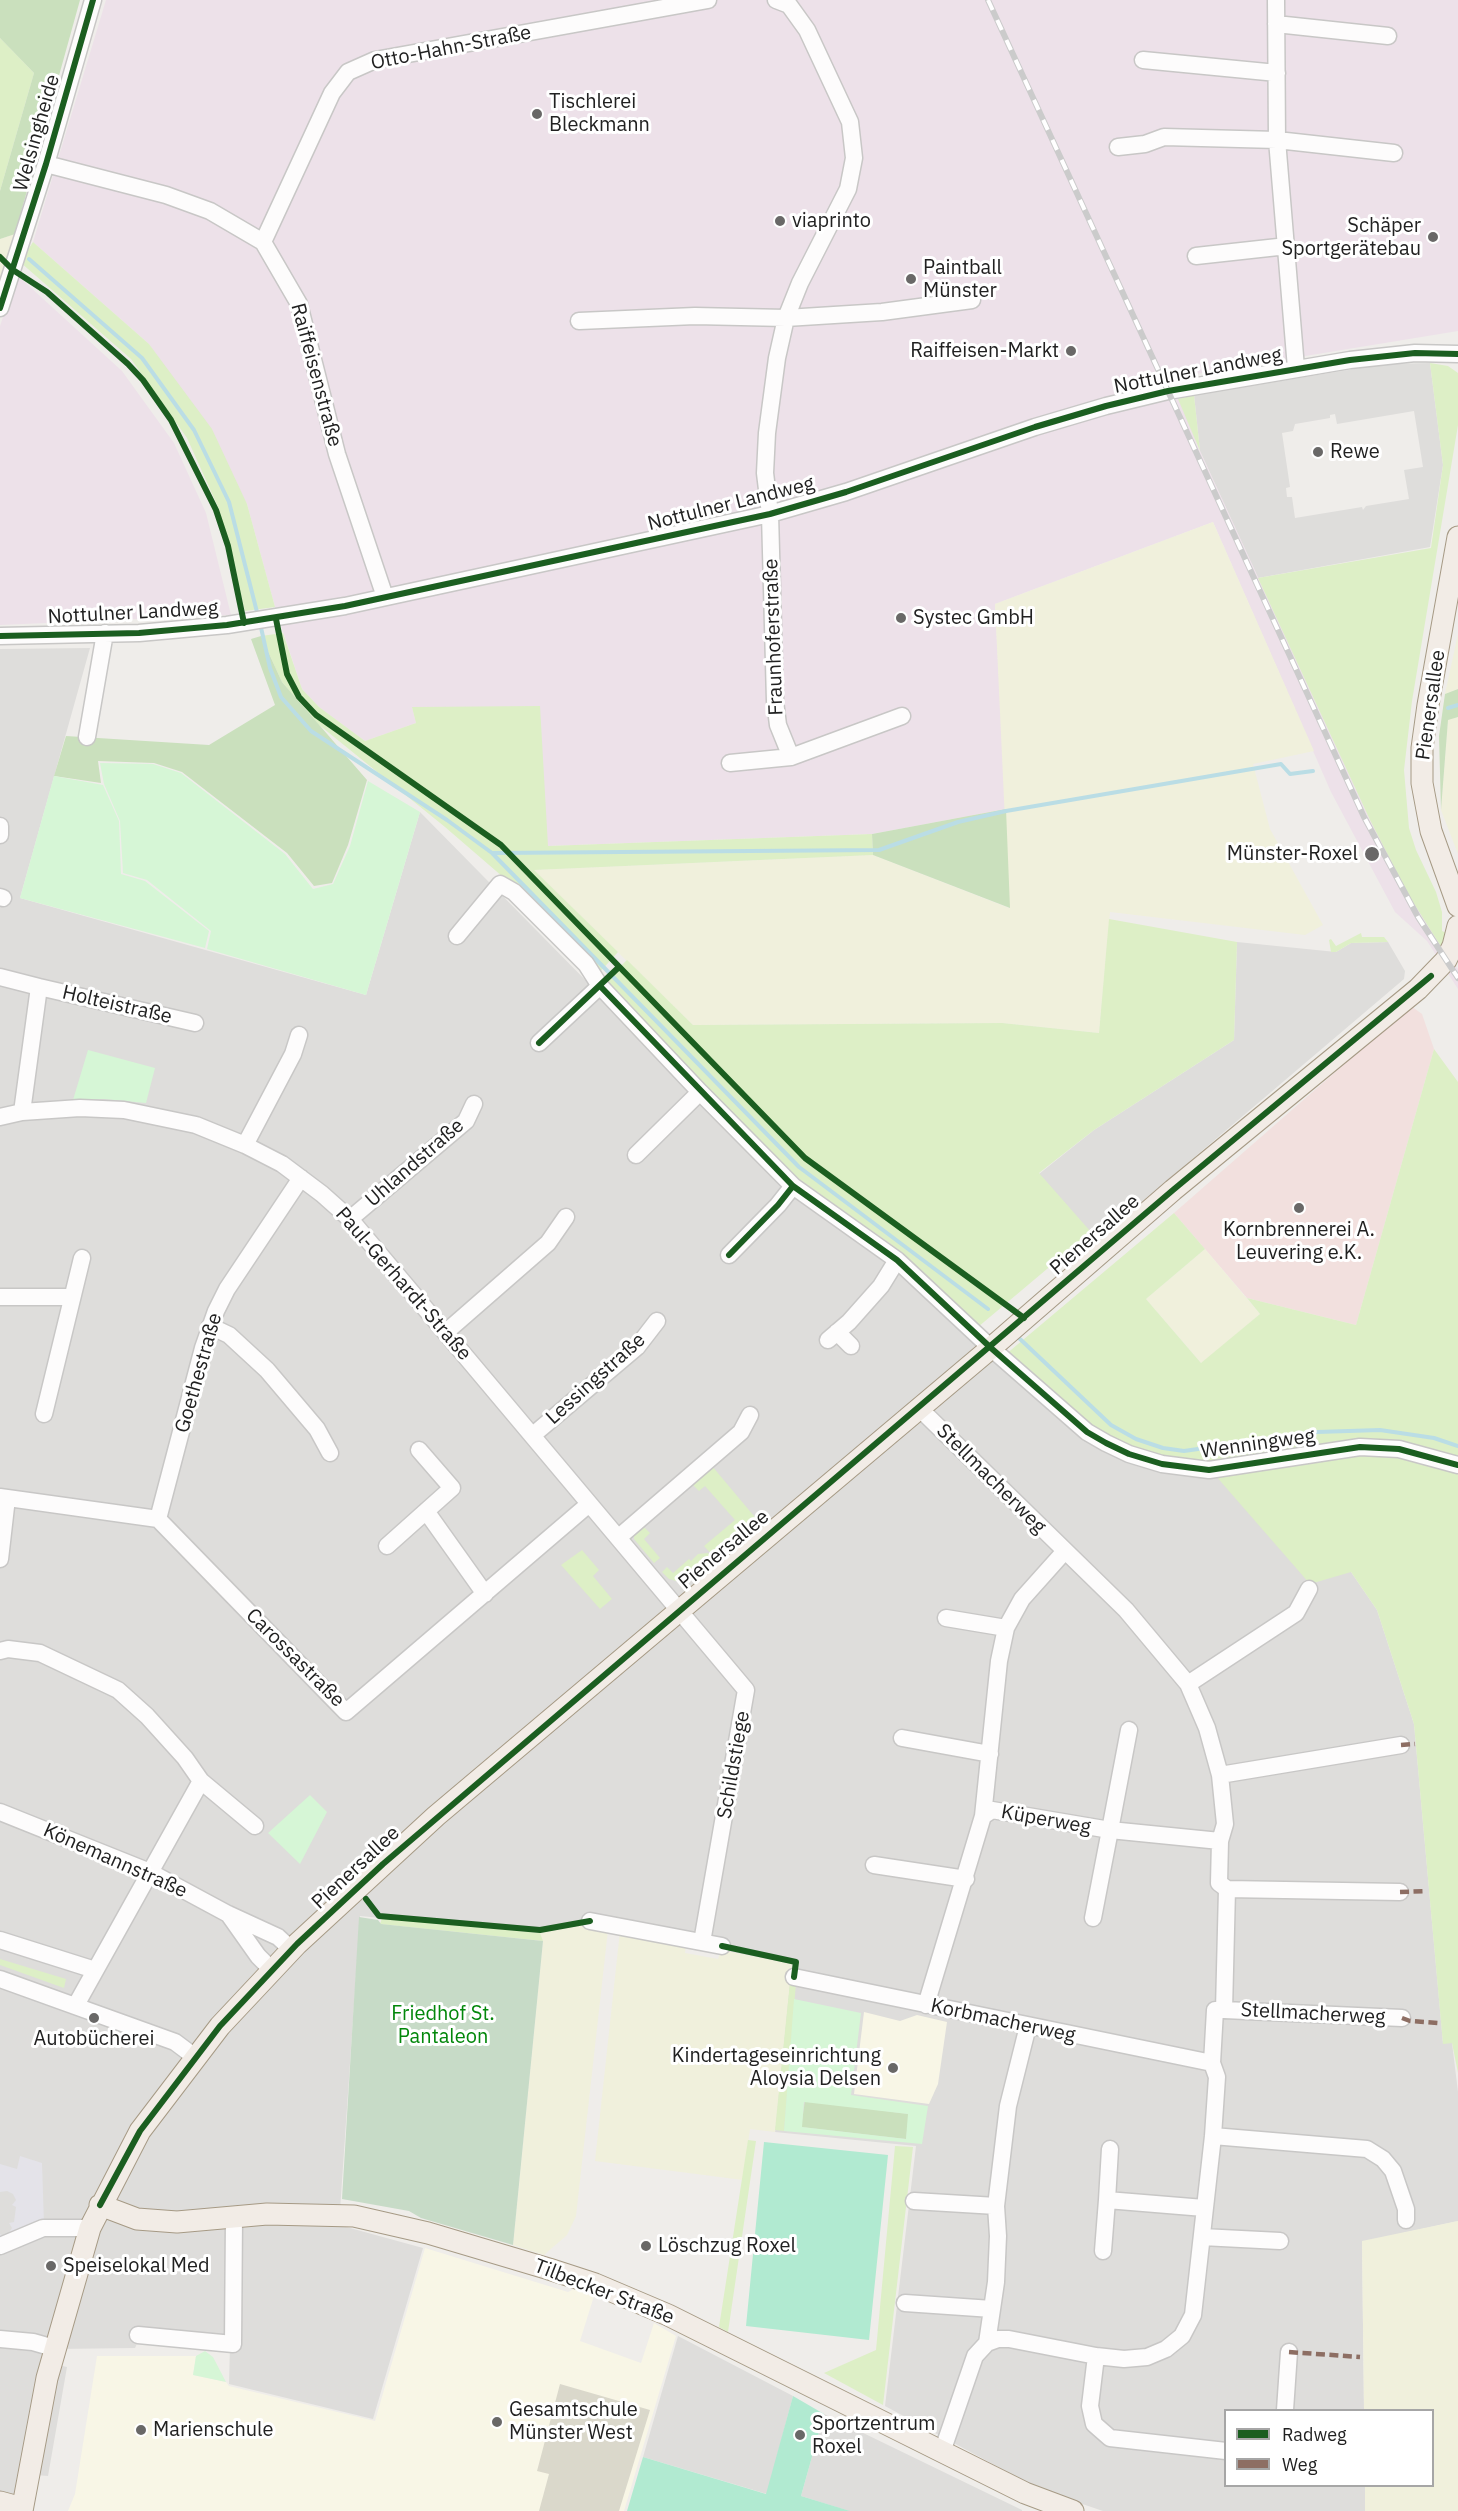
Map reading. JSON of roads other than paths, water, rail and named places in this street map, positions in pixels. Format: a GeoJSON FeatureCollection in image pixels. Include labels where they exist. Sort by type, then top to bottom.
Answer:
{"type":"FeatureCollection","features":[{"type":"Feature","properties":{"kind":"main road","name":"Pienersallee"},"geometry":{"type":"LineString","coordinates":[[1458,537],[1428,705],[1422,748],[1422,783],[1431,831],[1458,906]]}},
{"type":"Feature","properties":{"kind":"main road","name":"Pienersallee"},"geometry":{"type":"LineString","coordinates":[[23,2510],[54,2348],[90,2228],[140,2131],[220,2025],[292,1950],[436,1816],[918,1407],[991,1348],[1173,1190],[1418,989],[1446,960],[1453,946],[1458,926]]}},
{"type":"Feature","properties":{"kind":"main road","name":"Tilbecker Straße"},"geometry":{"type":"LineString","coordinates":[[100,2205],[137,2219],[157,2221],[199,2222],[307,2213],[354,2216],[428,2233],[549,2269],[595,2284],[668,2315],[1024,2493],[1073,2511]]}},
{"type":"Feature","properties":{"kind":"main road"},"geometry":{"type":"LineString","coordinates":[[0,2502],[23,2510]]}},
{"type":"Feature","properties":{"kind":"street","name":"Welsingheide"},"geometry":{"type":"LineString","coordinates":[[0,308],[46,164],[93,0]]}},
{"type":"Feature","properties":{"kind":"street","name":"Otto-Hahn-Straße"},"geometry":{"type":"LineString","coordinates":[[263,242],[332,93],[348,72],[375,60],[708,0]]}},
{"type":"Feature","properties":{"kind":"street"},"geometry":{"type":"LineString","coordinates":[[770,514],[765,473],[767,433],[777,358],[786,318],[800,283],[848,189],[854,158],[850,122],[807,30],[789,5],[776,0]]}},
{"type":"Feature","properties":{"kind":"street"},"geometry":{"type":"LineString","coordinates":[[1276,0],[1277,140],[1296,368]]}},
{"type":"Feature","properties":{"kind":"street"},"geometry":{"type":"LineString","coordinates":[[1276,24],[1388,36]]}},
{"type":"Feature","properties":{"kind":"street"},"geometry":{"type":"LineString","coordinates":[[1143,60],[1277,73]]}},
{"type":"Feature","properties":{"kind":"street"},"geometry":{"type":"LineString","coordinates":[[1118,147],[1145,144],[1164,137],[1277,140],[1394,153]]}},
{"type":"Feature","properties":{"kind":"street"},"geometry":{"type":"LineString","coordinates":[[46,164],[166,195],[210,212],[263,242]]}},
{"type":"Feature","properties":{"kind":"street","name":"Raiffeisenstraße"},"geometry":{"type":"LineString","coordinates":[[263,242],[299,304],[337,454],[385,597]]}},
{"type":"Feature","properties":{"kind":"street"},"geometry":{"type":"LineString","coordinates":[[1196,256],[1287,246]]}},
{"type":"Feature","properties":{"kind":"street"},"geometry":{"type":"LineString","coordinates":[[579,321],[674,317],[786,318],[882,312],[972,300]]}},
{"type":"Feature","properties":{"kind":"street","name":"Nottulner Landweg"},"geometry":{"type":"LineString","coordinates":[[0,636],[105,633],[270,620],[770,514],[846,492],[1035,427],[1167,391],[1296,368],[1415,353],[1458,354]]}},
{"type":"Feature","properties":{"kind":"street","name":"Fraunhoferstraße"},"geometry":{"type":"LineString","coordinates":[[770,514],[775,701],[778,725],[791,756]]}},
{"type":"Feature","properties":{"kind":"street","name":"Nottulner Landweg"},"geometry":{"type":"LineString","coordinates":[[87,737],[105,633]]}},
{"type":"Feature","properties":{"kind":"street"},"geometry":{"type":"LineString","coordinates":[[730,763],[791,756],[902,716]]}},
{"type":"Feature","properties":{"kind":"street"},"geometry":{"type":"LineString","coordinates":[[0,826],[0,835]]}},
{"type":"Feature","properties":{"kind":"street","name":"Wenningweg"},"geometry":{"type":"LineString","coordinates":[[457,936],[500,884],[514,892],[586,964],[600,986],[700,1092],[793,1186],[897,1260],[991,1348],[1087,1432],[1130,1454],[1162,1464],[1209,1470],[1360,1447],[1399,1449],[1458,1465]]}},
{"type":"Feature","properties":{"kind":"street","name":"Holteistraße"},"geometry":{"type":"LineString","coordinates":[[0,977],[195,1023]]}},
{"type":"Feature","properties":{"kind":"street"},"geometry":{"type":"LineString","coordinates":[[539,1043],[600,986]]}},
{"type":"Feature","properties":{"kind":"street","name":"Holteistraße"},"geometry":{"type":"LineString","coordinates":[[22,1112],[39,987]]}},
{"type":"Feature","properties":{"kind":"street"},"geometry":{"type":"LineString","coordinates":[[245,1145],[293,1054],[299,1035]]}},
{"type":"Feature","properties":{"kind":"street"},"geometry":{"type":"LineString","coordinates":[[636,1155],[700,1092]]}},
{"type":"Feature","properties":{"kind":"street","name":"Uhlandstraße"},"geometry":{"type":"LineString","coordinates":[[351,1219],[466,1121],[474,1104]]}},
{"type":"Feature","properties":{"kind":"street","name":"Paul-Gerhardt-Straße"},"geometry":{"type":"LineString","coordinates":[[0,1117],[22,1112],[80,1108],[124,1110],[196,1125],[245,1145],[302,1178],[351,1219],[589,1504],[680,1609]]}},
{"type":"Feature","properties":{"kind":"street","name":"Goethestraße"},"geometry":{"type":"LineString","coordinates":[[158,1519],[210,1326],[227,1289],[302,1178]]}},
{"type":"Feature","properties":{"kind":"street"},"geometry":{"type":"LineString","coordinates":[[729,1256],[793,1186]]}},
{"type":"Feature","properties":{"kind":"street"},"geometry":{"type":"LineString","coordinates":[[446,1332],[548,1243],[566,1217]]}},
{"type":"Feature","properties":{"kind":"street"},"geometry":{"type":"LineString","coordinates":[[44,1414],[82,1258]]}},
{"type":"Feature","properties":{"kind":"street"},"geometry":{"type":"LineString","coordinates":[[851,1346],[833,1336],[881,1286],[897,1260]]}},
{"type":"Feature","properties":{"kind":"street"},"geometry":{"type":"LineString","coordinates":[[0,1296],[71,1297]]}},
{"type":"Feature","properties":{"kind":"street","name":"Lessingstraße"},"geometry":{"type":"LineString","coordinates":[[532,1435],[637,1347],[657,1322]]}},
{"type":"Feature","properties":{"kind":"street"},"geometry":{"type":"LineString","coordinates":[[210,1326],[229,1335],[267,1370],[317,1429],[330,1453]]}},
{"type":"Feature","properties":{"kind":"street","name":"Stellmacherweg"},"geometry":{"type":"LineString","coordinates":[[918,1407],[1126,1610],[1188,1684],[1207,1728],[1220,1775],[1225,1824],[1220,1841],[1219,1883],[1227,1889],[1224,2010]]}},
{"type":"Feature","properties":{"kind":"street"},"geometry":{"type":"LineString","coordinates":[[619,1538],[741,1432],[750,1415]]}},
{"type":"Feature","properties":{"kind":"street"},"geometry":{"type":"LineString","coordinates":[[387,1546],[452,1488],[419,1450]]}},
{"type":"Feature","properties":{"kind":"street"},"geometry":{"type":"LineString","coordinates":[[0,1559],[4,1498],[158,1519]]}},
{"type":"Feature","properties":{"kind":"street","name":"Carossastraße"},"geometry":{"type":"LineString","coordinates":[[158,1519],[346,1712],[589,1504]]}},
{"type":"Feature","properties":{"kind":"street"},"geometry":{"type":"LineString","coordinates":[[426,1511],[485,1594]]}},
{"type":"Feature","properties":{"kind":"street"},"geometry":{"type":"LineString","coordinates":[[926,2005],[966,1879],[983,1816],[999,1661],[1006,1628],[1022,1599],[1064,1552]]}},
{"type":"Feature","properties":{"kind":"street"},"geometry":{"type":"LineString","coordinates":[[1188,1684],[1296,1613],[1310,1588]]}},
{"type":"Feature","properties":{"kind":"street","name":"Schildstiege"},"geometry":{"type":"LineString","coordinates":[[680,1609],[746,1690],[702,1942]]}},
{"type":"Feature","properties":{"kind":"street"},"geometry":{"type":"LineString","coordinates":[[946,1618],[1006,1628]]}},
{"type":"Feature","properties":{"kind":"street"},"geometry":{"type":"LineString","coordinates":[[0,1651],[8,1649],[40,1653],[118,1690],[147,1716],[185,1758],[201,1781],[255,1826]]}},
{"type":"Feature","properties":{"kind":"street","name":"Küperweg"},"geometry":{"type":"LineString","coordinates":[[1093,1918],[1129,1730]]}},
{"type":"Feature","properties":{"kind":"street"},"geometry":{"type":"LineString","coordinates":[[902,1738],[990,1754]]}},
{"type":"Feature","properties":{"kind":"street"},"geometry":{"type":"LineString","coordinates":[[1220,1775],[1401,1745]]}},
{"type":"Feature","properties":{"kind":"street"},"geometry":{"type":"LineString","coordinates":[[76,2005],[201,1781]]}},
{"type":"Feature","properties":{"kind":"street","name":"Küperweg"},"geometry":{"type":"LineString","coordinates":[[983,1816],[992,1810],[1110,1830],[1220,1841]]}},
{"type":"Feature","properties":{"kind":"street","name":"Könemannstraße"},"geometry":{"type":"LineString","coordinates":[[0,1812],[150,1872],[228,1914],[278,1936],[292,1950]]}},
{"type":"Feature","properties":{"kind":"street"},"geometry":{"type":"LineString","coordinates":[[874,1865],[966,1879]]}},
{"type":"Feature","properties":{"kind":"street"},"geometry":{"type":"LineString","coordinates":[[1227,1889],[1400,1892]]}},
{"type":"Feature","properties":{"kind":"street","name":"Könemannstraße"},"geometry":{"type":"LineString","coordinates":[[228,1914],[258,1956],[272,1970]]}},
{"type":"Feature","properties":{"kind":"street"},"geometry":{"type":"LineString","coordinates":[[590,1920],[722,1946]]}},
{"type":"Feature","properties":{"kind":"street"},"geometry":{"type":"LineString","coordinates":[[0,1940],[95,1970]]}},
{"type":"Feature","properties":{"kind":"street","name":"Korbmacherweg"},"geometry":{"type":"LineString","coordinates":[[794,1977],[1212,2063]]}},
{"type":"Feature","properties":{"kind":"street"},"geometry":{"type":"LineString","coordinates":[[0,1979],[175,2042],[195,2057]]}},
{"type":"Feature","properties":{"kind":"street","name":"Stellmacherweg"},"geometry":{"type":"LineString","coordinates":[[987,2343],[998,2339],[1010,2339],[1096,2356],[1124,2359],[1147,2357],[1166,2349],[1182,2336],[1193,2315],[1213,2136],[1217,2078],[1212,2063],[1215,2010],[1402,2018]]}},
{"type":"Feature","properties":{"kind":"street"},"geometry":{"type":"LineString","coordinates":[[942,2452],[975,2356],[987,2343],[998,2235],[996,2206],[1008,2106],[1028,2026]]}},
{"type":"Feature","properties":{"kind":"street"},"geometry":{"type":"LineString","coordinates":[[1213,2136],[1367,2149],[1383,2158],[1392,2171],[1406,2209],[1406,2220]]}},
{"type":"Feature","properties":{"kind":"street"},"geometry":{"type":"LineString","coordinates":[[1103,2251],[1110,2149]]}},
{"type":"Feature","properties":{"kind":"street"},"geometry":{"type":"LineString","coordinates":[[1107,2200],[1204,2208]]}},
{"type":"Feature","properties":{"kind":"street"},"geometry":{"type":"LineString","coordinates":[[914,2201],[996,2206]]}},
{"type":"Feature","properties":{"kind":"street"},"geometry":{"type":"LineString","coordinates":[[138,2335],[233,2344],[234,2218]]}},
{"type":"Feature","properties":{"kind":"street"},"geometry":{"type":"LineString","coordinates":[[0,2246],[43,2228],[90,2228]]}},
{"type":"Feature","properties":{"kind":"street"},"geometry":{"type":"LineString","coordinates":[[1202,2237],[1280,2241]]}},
{"type":"Feature","properties":{"kind":"street"},"geometry":{"type":"LineString","coordinates":[[905,2303],[992,2309]]}},
{"type":"Feature","properties":{"kind":"street"},"geometry":{"type":"LineString","coordinates":[[0,2339],[33,2342],[54,2348]]}},
{"type":"Feature","properties":{"kind":"street"},"geometry":{"type":"LineString","coordinates":[[1285,2409],[1289,2352]]}},
{"type":"Feature","properties":{"kind":"street"},"geometry":{"type":"LineString","coordinates":[[1096,2356],[1090,2406],[1094,2424],[1110,2438],[1224,2451]]}},
{"type":"Feature","properties":{"kind":"waterway"},"geometry":{"type":"LineString","coordinates":[[29,259],[142,358],[194,430],[229,502],[258,616]]}},
{"type":"Feature","properties":{"kind":"waterway"},"geometry":{"type":"LineString","coordinates":[[260,623],[270,668],[281,697],[311,731],[447,820],[492,853],[799,1167],[988,1309]]}},
{"type":"Feature","properties":{"kind":"waterway"},"geometry":{"type":"LineString","coordinates":[[1448,708],[1458,705]]}},
{"type":"Feature","properties":{"kind":"waterway"},"geometry":{"type":"LineString","coordinates":[[493,853],[879,850],[958,822],[1006,811],[1281,764],[1290,774],[1313,771]]}},
{"type":"Feature","properties":{"kind":"waterway"},"geometry":{"type":"LineString","coordinates":[[1020,1339],[1111,1425],[1136,1439],[1163,1448],[1184,1451],[1317,1432],[1380,1430],[1434,1438],[1458,1446]]}},
{"type":"Feature","properties":{"kind":"railway"},"geometry":{"type":"LineString","coordinates":[[988,0],[1364,817],[1418,917],[1458,978]]}},
{"type":"Feature","properties":{"kind":"place","name":"Tischlerei Bleckmann"},"geometry":{"type":"Point","coordinates":[537,114]}},
{"type":"Feature","properties":{"kind":"place","name":"viaprinto"},"geometry":{"type":"Point","coordinates":[780,221]}},
{"type":"Feature","properties":{"kind":"place","name":"Schäper Sportgerätebau"},"geometry":{"type":"Point","coordinates":[1433,237]}},
{"type":"Feature","properties":{"kind":"place","name":"Paintball Münster"},"geometry":{"type":"Point","coordinates":[911,279]}},
{"type":"Feature","properties":{"kind":"place","name":"Raiffeisen-Markt"},"geometry":{"type":"Point","coordinates":[1071,351]}},
{"type":"Feature","properties":{"kind":"place","name":"Rewe"},"geometry":{"type":"Point","coordinates":[1318,452]}},
{"type":"Feature","properties":{"kind":"place","name":"Systec GmbH"},"geometry":{"type":"Point","coordinates":[901,618]}},
{"type":"Feature","properties":{"kind":"place","name":"Münster-Roxel"},"geometry":{"type":"Point","coordinates":[1372,854]}},
{"type":"Feature","properties":{"kind":"place","name":"Kornbrennerei A. Leuvering e.K."},"geometry":{"type":"Point","coordinates":[1299,1208]}},
{"type":"Feature","properties":{"kind":"place","name":"Autobücherei"},"geometry":{"type":"Point","coordinates":[94,2018]}},
{"type":"Feature","properties":{"kind":"place","name":"Kindertageseinrichtung Aloysia Delsen"},"geometry":{"type":"Point","coordinates":[893,2068]}},
{"type":"Feature","properties":{"kind":"place","name":"Löschzug Roxel"},"geometry":{"type":"Point","coordinates":[646,2246]}},
{"type":"Feature","properties":{"kind":"place","name":"Speiselokal Med"},"geometry":{"type":"Point","coordinates":[51,2266]}},
{"type":"Feature","properties":{"kind":"place","name":"Gesamtschule Münster West"},"geometry":{"type":"Point","coordinates":[497,2422]}},
{"type":"Feature","properties":{"kind":"place","name":"Marienschule"},"geometry":{"type":"Point","coordinates":[141,2430]}},
{"type":"Feature","properties":{"kind":"place","name":"Sportzentrum Roxel"},"geometry":{"type":"Point","coordinates":[800,2435]}},
{"type":"Feature","properties":{"kind":"park label","name":"Friedhof St. Pantaleon"},"geometry":{"type":"Point","coordinates":[443,2026]}}]}
